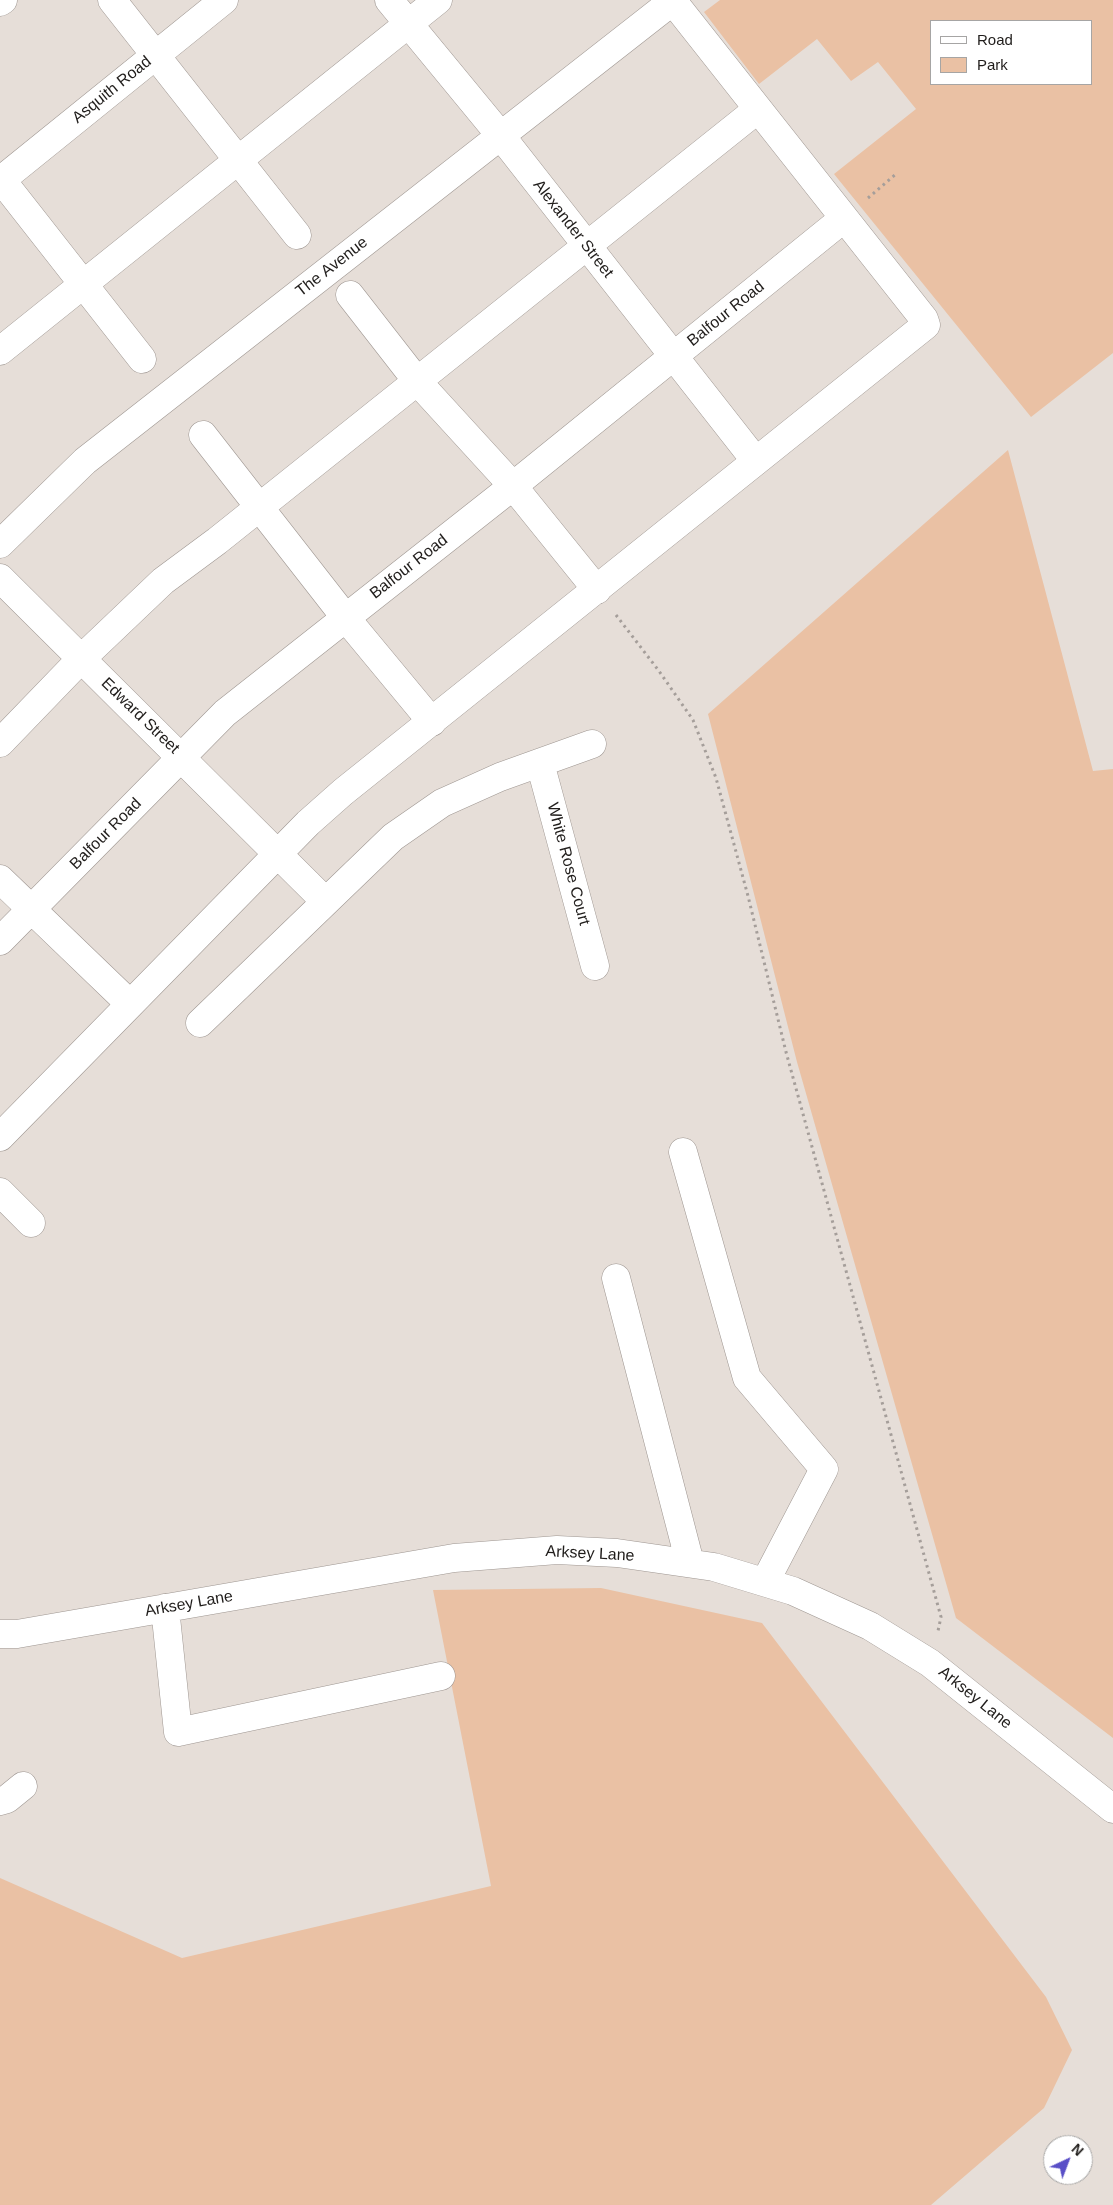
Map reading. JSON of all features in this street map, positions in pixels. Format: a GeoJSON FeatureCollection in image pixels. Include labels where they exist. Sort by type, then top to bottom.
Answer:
{"type":"FeatureCollection","features":[{"type":"Feature","properties":{"kind":"street"},"geometry":{"type":"LineString","coordinates":[[112,0],[297,235]]}},
{"type":"Feature","properties":{"kind":"street","name":"Asquith Road"},"geometry":{"type":"LineString","coordinates":[[1,180],[224,0]]}},
{"type":"Feature","properties":{"kind":"street","name":"Alexander Street"},"geometry":{"type":"LineString","coordinates":[[389,0],[501,136],[672,357],[755,460]]}},
{"type":"Feature","properties":{"kind":"street"},"geometry":{"type":"LineString","coordinates":[[0,351],[438,0]]}},
{"type":"Feature","properties":{"kind":"street"},"geometry":{"type":"LineString","coordinates":[[0,1137],[308,823],[755,460],[926,325],[924,319],[843,219],[673,0]]}},
{"type":"Feature","properties":{"kind":"street","name":"The Avenue"},"geometry":{"type":"LineString","coordinates":[[0,544],[85,461],[673,0]]}},
{"type":"Feature","properties":{"kind":"street"},"geometry":{"type":"LineString","coordinates":[[0,743],[82,659],[163,581],[260,507],[758,110]]}},
{"type":"Feature","properties":{"kind":"street"},"geometry":{"type":"LineString","coordinates":[[1,180],[142,358]]}},
{"type":"Feature","properties":{"kind":"street","name":"Balfour Road"},"geometry":{"type":"LineString","coordinates":[[0,941],[225,713],[344,617],[513,486],[843,219]]}},
{"type":"Feature","properties":{"kind":"street"},"geometry":{"type":"LineString","coordinates":[[350,295],[417,381],[513,486],[597,590]]}},
{"type":"Feature","properties":{"kind":"street"},"geometry":{"type":"LineString","coordinates":[[203,435],[344,617],[432,722]]}},
{"type":"Feature","properties":{"kind":"street","name":"Edward Street"},"geometry":{"type":"LineString","coordinates":[[0,578],[278,854]]}},
{"type":"Feature","properties":{"kind":"street"},"geometry":{"type":"LineString","coordinates":[[200,1023],[393,837],[442,803],[500,777],[592,744]]}},
{"type":"Feature","properties":{"kind":"street","name":"White Rose Court"},"geometry":{"type":"LineString","coordinates":[[540,763],[595,966]]}},
{"type":"Feature","properties":{"kind":"street"},"geometry":{"type":"LineString","coordinates":[[278,854],[325,901]]}},
{"type":"Feature","properties":{"kind":"street"},"geometry":{"type":"LineString","coordinates":[[0,879],[130,1004]]}},
{"type":"Feature","properties":{"kind":"street"},"geometry":{"type":"LineString","coordinates":[[683,1152],[748,1378],[824,1469],[765,1582]]}},
{"type":"Feature","properties":{"kind":"street"},"geometry":{"type":"LineString","coordinates":[[0,1192],[31,1223]]}},
{"type":"Feature","properties":{"kind":"street"},"geometry":{"type":"LineString","coordinates":[[616,1278],[690,1563]]}},
{"type":"Feature","properties":{"kind":"street","name":"Arksey Lane"},"geometry":{"type":"LineString","coordinates":[[0,1634],[17,1634],[454,1558],[557,1550],[616,1553],[690,1563],[714,1567],[793,1591],[870,1626],[930,1663],[1113,1809]]}},
{"type":"Feature","properties":{"kind":"street"},"geometry":{"type":"LineString","coordinates":[[166,1608],[178,1732],[441,1676]]}},
{"type":"Feature","properties":{"kind":"street"},"geometry":{"type":"LineString","coordinates":[[0,1800],[7,1799],[23,1786]]}},
{"type":"Feature","properties":{"kind":"path"},"geometry":{"type":"LineString","coordinates":[[597,590],[659,671],[693,720],[716,778],[748,896],[786,1052],[942,1617],[930,1663]]}},
{"type":"Feature","properties":{"kind":"green space"},"geometry":{"type":"Polygon","coordinates":[[[720,0],[1113,0],[1113,353],[1031,417],[834,174],[916,109],[878,62],[851,81],[817,39],[759,84],[704,12],[720,0]]]}},
{"type":"Feature","properties":{"kind":"green space"},"geometry":{"type":"Polygon","coordinates":[[[1008,450],[1093,771],[1113,769],[1113,1738],[956,1618],[797,1062],[708,714],[1008,450]]]}},
{"type":"Feature","properties":{"kind":"green space"},"geometry":{"type":"Polygon","coordinates":[[[601,1588],[762,1623],[1046,1997],[1072,2050],[1044,2108],[931,2205],[0,2205],[0,1878],[182,1958],[491,1886],[433,1590],[601,1588]]]}}]}
